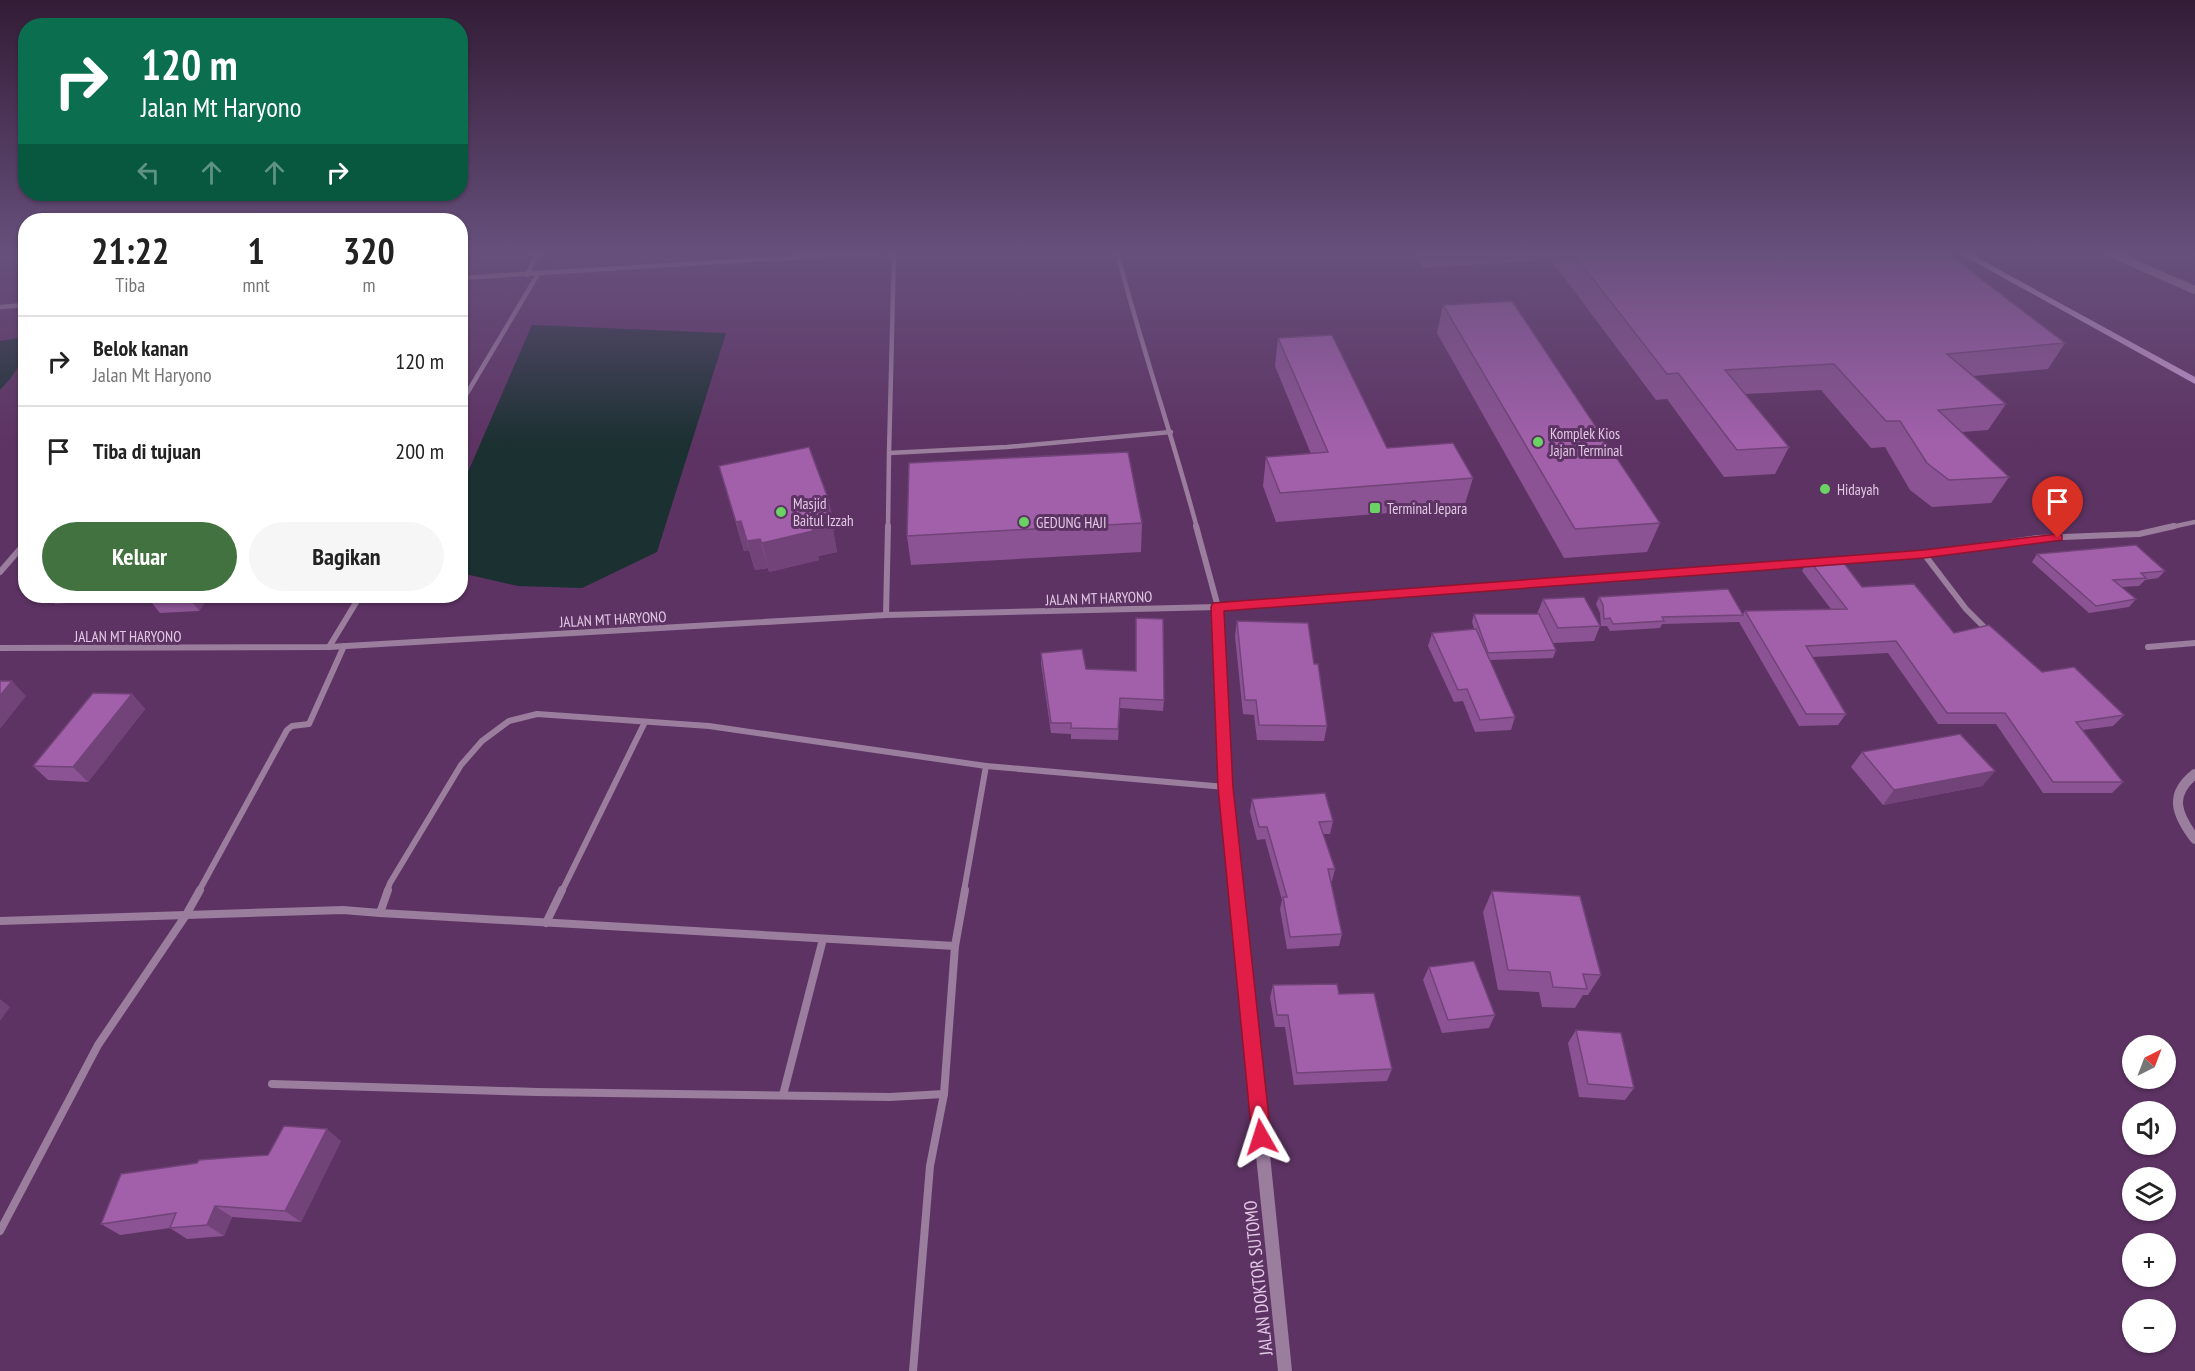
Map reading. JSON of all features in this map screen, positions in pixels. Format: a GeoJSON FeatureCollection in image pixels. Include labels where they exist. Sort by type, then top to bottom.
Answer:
{"type":"FeatureCollection","features":[{"type":"Feature","properties":{"kind":"main road"},"geometry":{"type":"LineString","coordinates":[[2077,316],[2195,381]]}},
{"type":"Feature","properties":{"kind":"street"},"geometry":{"type":"LineString","coordinates":[[468,392],[513,316]]}},
{"type":"Feature","properties":{"kind":"street"},"geometry":{"type":"LineString","coordinates":[[886,615],[892,316]]}},
{"type":"Feature","properties":{"kind":"street"},"geometry":{"type":"LineString","coordinates":[[1133,316],[1171,432],[1218,607]]}},
{"type":"Feature","properties":{"kind":"street"},"geometry":{"type":"LineString","coordinates":[[889,453],[1007,447],[1171,432]]}},
{"type":"Feature","properties":{"kind":"street"},"geometry":{"type":"LineString","coordinates":[[1829,561],[1924,554],[2037,538],[2139,534],[2195,522]]}},
{"type":"Feature","properties":{"kind":"street"},"geometry":{"type":"LineString","coordinates":[[0,572],[18,551]]}},
{"type":"Feature","properties":{"kind":"street"},"geometry":{"type":"LineString","coordinates":[[1924,554],[1966,609],[1995,637]]}},
{"type":"Feature","properties":{"kind":"street","name":"JALAN MT HARYONO"},"geometry":{"type":"LineString","coordinates":[[0,648],[329,647],[886,615],[1218,607],[1817,562]]}},
{"type":"Feature","properties":{"kind":"street"},"geometry":{"type":"LineString","coordinates":[[329,647],[356,603]]}},
{"type":"Feature","properties":{"kind":"street","name":"JALAN DOKTOR SUTOMO"},"geometry":{"type":"LineString","coordinates":[[1218,607],[1225,787],[1285,1371]]}},
{"type":"Feature","properties":{"kind":"street"},"geometry":{"type":"LineString","coordinates":[[2148,647],[2195,643]]}},
{"type":"Feature","properties":{"kind":"street"},"geometry":{"type":"LineString","coordinates":[[0,1231],[98,1045],[186,915],[287,729],[292,726],[309,724],[344,646]]}},
{"type":"Feature","properties":{"kind":"street"},"geometry":{"type":"LineString","coordinates":[[380,913],[390,883],[461,765],[482,741],[509,721],[537,714],[709,726],[986,766],[1225,787]]}},
{"type":"Feature","properties":{"kind":"street"},"geometry":{"type":"LineString","coordinates":[[546,923],[645,722]]}},
{"type":"Feature","properties":{"kind":"street"},"geometry":{"type":"LineString","coordinates":[[913,1371],[930,1166],[944,1094],[955,946],[986,766]]}},
{"type":"Feature","properties":{"kind":"street"},"geometry":{"type":"LineString","coordinates":[[2195,774],[2184,781],[2177,799],[2177,807],[2185,826],[2195,839]]}},
{"type":"Feature","properties":{"kind":"street"},"geometry":{"type":"LineString","coordinates":[[0,921],[343,910],[955,946]]}},
{"type":"Feature","properties":{"kind":"street"},"geometry":{"type":"LineString","coordinates":[[783,1095],[823,939]]}},
{"type":"Feature","properties":{"kind":"street"},"geometry":{"type":"LineString","coordinates":[[272,1084],[537,1092],[890,1097],[944,1094]]}},
{"type":"Feature","properties":{"kind":"shaded area"},"geometry":{"type":"Polygon","coordinates":[[[532,325],[726,333],[657,552],[582,588],[518,586],[468,575],[468,472],[532,325]]]}},
{"type":"Feature","properties":{"kind":"shaded area"},"geometry":{"type":"Polygon","coordinates":[[[18,338],[18,367],[0,390],[0,341],[18,338]]]}},
{"type":"Feature","properties":{"kind":"building"},"geometry":{"type":"Polygon","coordinates":[[[1449,316],[1522,316],[1660,523],[1575,529],[1449,316]]]}},
{"type":"Feature","properties":{"kind":"building"},"geometry":{"type":"Polygon","coordinates":[[[1622,316],[2030,316],[2065,343],[1947,354],[2006,404],[1938,410],[2009,477],[1949,480],[1927,463],[1900,421],[1886,421],[1834,364],[1725,370],[1789,447],[1737,450],[1678,373],[1667,374],[1622,316]]]}},
{"type":"Feature","properties":{"kind":"building"},"geometry":{"type":"Polygon","coordinates":[[[1332,335],[1387,448],[1453,443],[1473,478],[1280,493],[1266,457],[1328,452],[1278,338],[1332,335]]]}},
{"type":"Feature","properties":{"kind":"building","name":"Masjid Baitul Izzah"},"geometry":{"type":"Polygon","coordinates":[[[809,447],[829,501],[824,502],[831,523],[812,527],[813,531],[762,543],[760,539],[747,541],[741,521],[736,522],[719,466],[809,447]]]}},
{"type":"Feature","properties":{"kind":"building"},"geometry":{"type":"Polygon","coordinates":[[[1128,452],[1142,523],[907,536],[909,463],[1128,452]]]}},
{"type":"Feature","properties":{"kind":"building"},"geometry":{"type":"Polygon","coordinates":[[[2136,545],[2165,571],[2141,573],[2146,578],[2113,580],[2136,599],[2096,606],[2037,554],[2136,545]]]}},
{"type":"Feature","properties":{"kind":"building"},"geometry":{"type":"Polygon","coordinates":[[[1840,558],[1862,587],[1914,584],[1954,633],[1989,625],[2042,672],[2074,667],[2124,715],[2076,722],[2123,782],[2053,782],[2005,713],[1947,713],[1896,641],[1806,646],[1846,714],[1806,714],[1745,611],[1847,609],[1809,560],[1840,558]]]}},
{"type":"Feature","properties":{"kind":"building"},"geometry":{"type":"Polygon","coordinates":[[[1728,589],[1743,615],[1662,617],[1664,621],[1613,624],[1610,618],[1604,619],[1603,605],[1599,597],[1728,589]]]}},
{"type":"Feature","properties":{"kind":"building"},"geometry":{"type":"Polygon","coordinates":[[[1584,597],[1600,626],[1558,628],[1543,599],[1584,597]]]}},
{"type":"Feature","properties":{"kind":"building"},"geometry":{"type":"Polygon","coordinates":[[[1474,614],[1539,614],[1556,650],[1488,653],[1474,614]]]}},
{"type":"Feature","properties":{"kind":"building"},"geometry":{"type":"Polygon","coordinates":[[[1136,618],[1163,619],[1164,700],[1120,698],[1118,729],[1071,728],[1071,723],[1051,723],[1041,653],[1082,649],[1086,669],[1136,671],[1136,618]]]}},
{"type":"Feature","properties":{"kind":"building"},"geometry":{"type":"Polygon","coordinates":[[[1237,621],[1308,623],[1314,664],[1318,664],[1327,726],[1259,725],[1256,700],[1245,700],[1237,621]]]}},
{"type":"Feature","properties":{"kind":"building"},"geometry":{"type":"Polygon","coordinates":[[[1476,629],[1515,717],[1480,720],[1467,689],[1458,690],[1432,633],[1476,629]]]}},
{"type":"Feature","properties":{"kind":"building"},"geometry":{"type":"Polygon","coordinates":[[[0,681],[12,681],[0,696],[0,681]]]}},
{"type":"Feature","properties":{"kind":"building"},"geometry":{"type":"Polygon","coordinates":[[[93,693],[132,694],[73,767],[33,766],[93,693]]]}},
{"type":"Feature","properties":{"kind":"building"},"geometry":{"type":"Polygon","coordinates":[[[1960,734],[1995,771],[1894,790],[1862,752],[1960,734]]]}},
{"type":"Feature","properties":{"kind":"building"},"geometry":{"type":"Polygon","coordinates":[[[1325,793],[1333,821],[1319,822],[1335,869],[1328,869],[1342,934],[1290,937],[1283,897],[1287,897],[1267,827],[1259,827],[1252,799],[1325,793]]]}},
{"type":"Feature","properties":{"kind":"building"},"geometry":{"type":"Polygon","coordinates":[[[1492,891],[1580,896],[1601,975],[1583,974],[1587,989],[1553,987],[1550,972],[1508,970],[1492,891]]]}},
{"type":"Feature","properties":{"kind":"building"},"geometry":{"type":"Polygon","coordinates":[[[1474,961],[1495,1015],[1448,1020],[1429,967],[1474,961]]]}},
{"type":"Feature","properties":{"kind":"building"},"geometry":{"type":"Polygon","coordinates":[[[1337,984],[1339,994],[1374,993],[1392,1069],[1297,1073],[1288,1015],[1277,1015],[1273,985],[1337,984]]]}},
{"type":"Feature","properties":{"kind":"building"},"geometry":{"type":"Polygon","coordinates":[[[1576,1030],[1621,1033],[1634,1088],[1588,1084],[1576,1030]]]}},
{"type":"Feature","properties":{"kind":"building"},"geometry":{"type":"Polygon","coordinates":[[[284,1126],[327,1129],[285,1211],[215,1206],[207,1225],[170,1228],[176,1213],[101,1224],[121,1174],[197,1163],[199,1160],[268,1155],[284,1126]]]}},
{"type":"Feature","properties":{"kind":"place","name":"Komplek Kios Jajan Terminal"},"geometry":{"type":"Point","coordinates":[1538,442]}},
{"type":"Feature","properties":{"kind":"place","name":"Hidayah"},"geometry":{"type":"Point","coordinates":[1825,489]}},
{"type":"Feature","properties":{"kind":"place","name":"Terminal Jepara"},"geometry":{"type":"Point","coordinates":[1375,508]}},
{"type":"Feature","properties":{"kind":"place","name":"Masjid Baitul Izzah"},"geometry":{"type":"Point","coordinates":[781,512]}},
{"type":"Feature","properties":{"kind":"place","name":"GEDUNG HAJI"},"geometry":{"type":"Point","coordinates":[1024,522]}},
{"type":"Feature","properties":{"kind":"route"},"geometry":{"type":"LineString","coordinates":[[1261,1137],[1225,787],[1218,607],[1924,554],[2037,538],[2058,538]]}}]}
